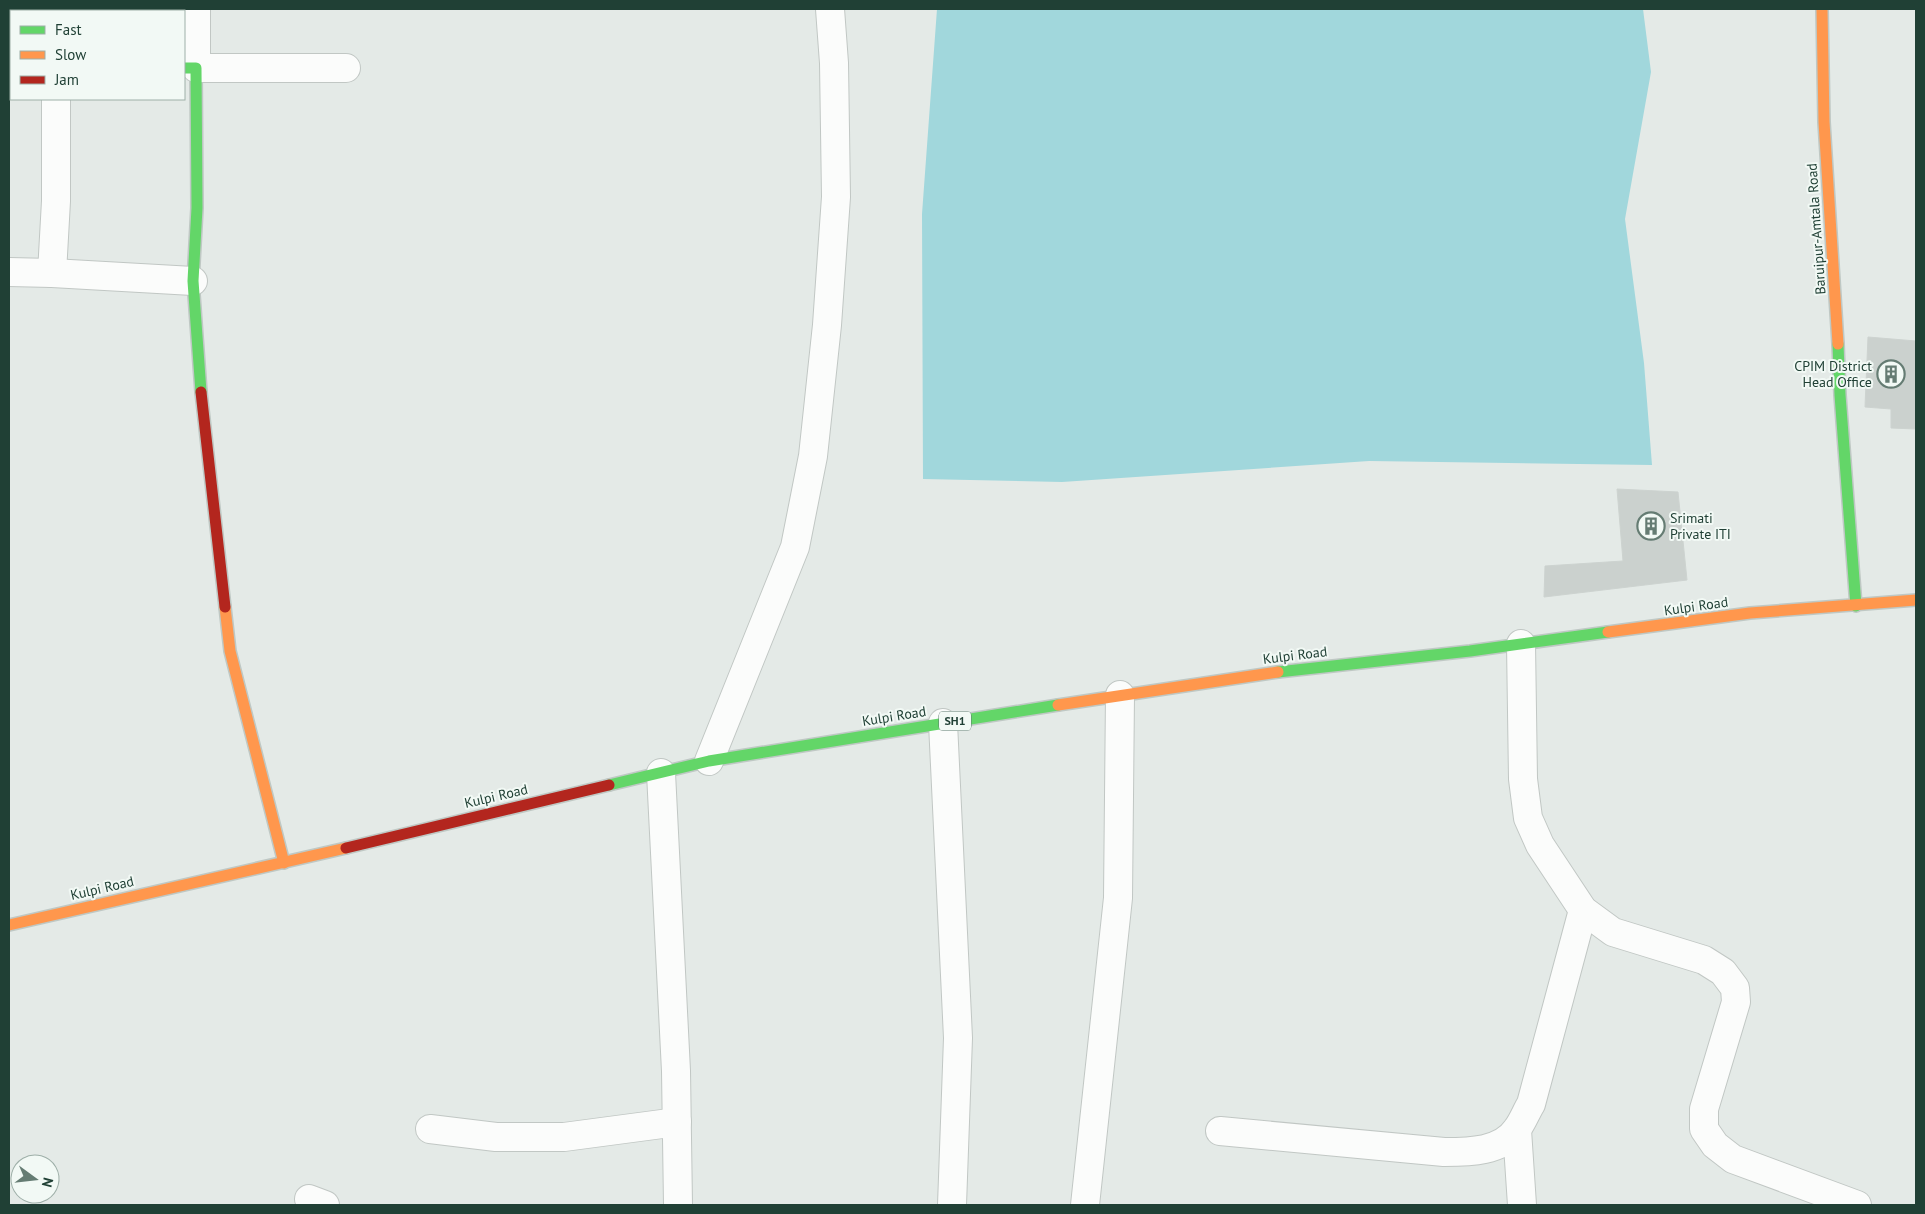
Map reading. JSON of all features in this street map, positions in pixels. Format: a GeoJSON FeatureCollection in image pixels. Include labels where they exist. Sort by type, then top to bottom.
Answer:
{"type":"FeatureCollection","features":[{"type":"Feature","properties":{"kind":"main road","name":"Baruipur-Amtala Road"},"geometry":{"type":"LineString","coordinates":[[1822,9],[1824,122],[1856,606]]}},
{"type":"Feature","properties":{"kind":"main road"},"geometry":{"type":"LineString","coordinates":[[190,68],[197,208],[193,281],[205,433],[230,651],[284,863]]}},
{"type":"Feature","properties":{"kind":"main road","name":"Kulpi Road"},"geometry":{"type":"LineString","coordinates":[[9,925],[284,863],[709,761],[1120,694],[1287,671],[1521,644],[1750,613],[1916,600]]}},
{"type":"Feature","properties":{"kind":"street"},"geometry":{"type":"LineString","coordinates":[[196,9],[190,68],[346,68]]}},
{"type":"Feature","properties":{"kind":"street"},"geometry":{"type":"LineString","coordinates":[[709,761],[795,547],[814,456],[827,325],[836,197],[834,63],[830,9]]}},
{"type":"Feature","properties":{"kind":"street"},"geometry":{"type":"LineString","coordinates":[[52,274],[56,202],[56,100]]}},
{"type":"Feature","properties":{"kind":"street"},"geometry":{"type":"LineString","coordinates":[[9,272],[193,281]]}},
{"type":"Feature","properties":{"kind":"street"},"geometry":{"type":"LineString","coordinates":[[1521,644],[1523,779],[1528,818],[1540,845],[1583,910],[1613,932],[1704,960],[1723,972],[1735,988],[1736,1002],[1704,1109],[1704,1129],[1715,1145],[1733,1159],[1856,1205]]}},
{"type":"Feature","properties":{"kind":"street"},"geometry":{"type":"LineString","coordinates":[[1085,1205],[1118,898],[1120,694]]}},
{"type":"Feature","properties":{"kind":"street"},"geometry":{"type":"LineString","coordinates":[[943,723],[958,1038],[952,1205]]}},
{"type":"Feature","properties":{"kind":"street"},"geometry":{"type":"LineString","coordinates":[[661,773],[677,1122],[678,1205]]}},
{"type":"Feature","properties":{"kind":"street"},"geometry":{"type":"LineString","coordinates":[[1220,1131],[1444,1152],[1475,1152],[1505,1142],[1517,1130],[1531,1104],[1583,910]]}},
{"type":"Feature","properties":{"kind":"street"},"geometry":{"type":"LineString","coordinates":[[430,1129],[496,1137],[564,1138],[677,1122]]}},
{"type":"Feature","properties":{"kind":"street"},"geometry":{"type":"LineString","coordinates":[[1517,1130],[1522,1205]]}},
{"type":"Feature","properties":{"kind":"water"},"geometry":{"type":"Polygon","coordinates":[[[937,9],[1643,9],[1651,72],[1625,219],[1644,363],[1652,465],[1369,461],[1062,482],[923,479],[922,214],[937,9]]]}},
{"type":"Feature","properties":{"kind":"building","name":"CPIM District Head Office"},"geometry":{"type":"Polygon","coordinates":[[[1868,337],[1916,341],[1916,429],[1891,428],[1891,409],[1865,407],[1868,337]]]}},
{"type":"Feature","properties":{"kind":"building","name":"Srimati Private ITI"},"geometry":{"type":"Polygon","coordinates":[[[1617,489],[1678,492],[1687,580],[1544,597],[1545,566],[1623,561],[1617,489]]]}},
{"type":"Feature","properties":{"kind":"traffic: fast"},"geometry":{"type":"LineString","coordinates":[[185,68],[196,68],[197,208],[193,281],[201,392]]}},
{"type":"Feature","properties":{"kind":"traffic: fast"},"geometry":{"type":"LineString","coordinates":[[1838,344],[1840,395],[1856,606]]}},
{"type":"Feature","properties":{"kind":"traffic: fast"},"geometry":{"type":"LineString","coordinates":[[1278,672],[1470,651],[1608,632]]}},
{"type":"Feature","properties":{"kind":"traffic: fast"},"geometry":{"type":"LineString","coordinates":[[609,785],[709,761],[1058,705]]}},
{"type":"Feature","properties":{"kind":"traffic: slow"},"geometry":{"type":"LineString","coordinates":[[1822,9],[1824,122],[1838,344]]}},
{"type":"Feature","properties":{"kind":"traffic: slow"},"geometry":{"type":"LineString","coordinates":[[1608,632],[1750,613],[1916,600]]}},
{"type":"Feature","properties":{"kind":"traffic: slow"},"geometry":{"type":"LineString","coordinates":[[225,607],[230,651],[284,863]]}},
{"type":"Feature","properties":{"kind":"traffic: slow"},"geometry":{"type":"LineString","coordinates":[[1058,705],[1278,672]]}},
{"type":"Feature","properties":{"kind":"traffic: slow"},"geometry":{"type":"LineString","coordinates":[[9,925],[346,848]]}},
{"type":"Feature","properties":{"kind":"traffic: jam"},"geometry":{"type":"LineString","coordinates":[[201,392],[225,607]]}},
{"type":"Feature","properties":{"kind":"traffic: jam"},"geometry":{"type":"LineString","coordinates":[[346,848],[609,785]]}},
{"type":"Feature","properties":{"kind":"place","name":"CPIM District Head Office"},"geometry":{"type":"Point","coordinates":[1891,374]}},
{"type":"Feature","properties":{"kind":"place","name":"Srimati Private ITI"},"geometry":{"type":"Point","coordinates":[1651,526]}}]}
